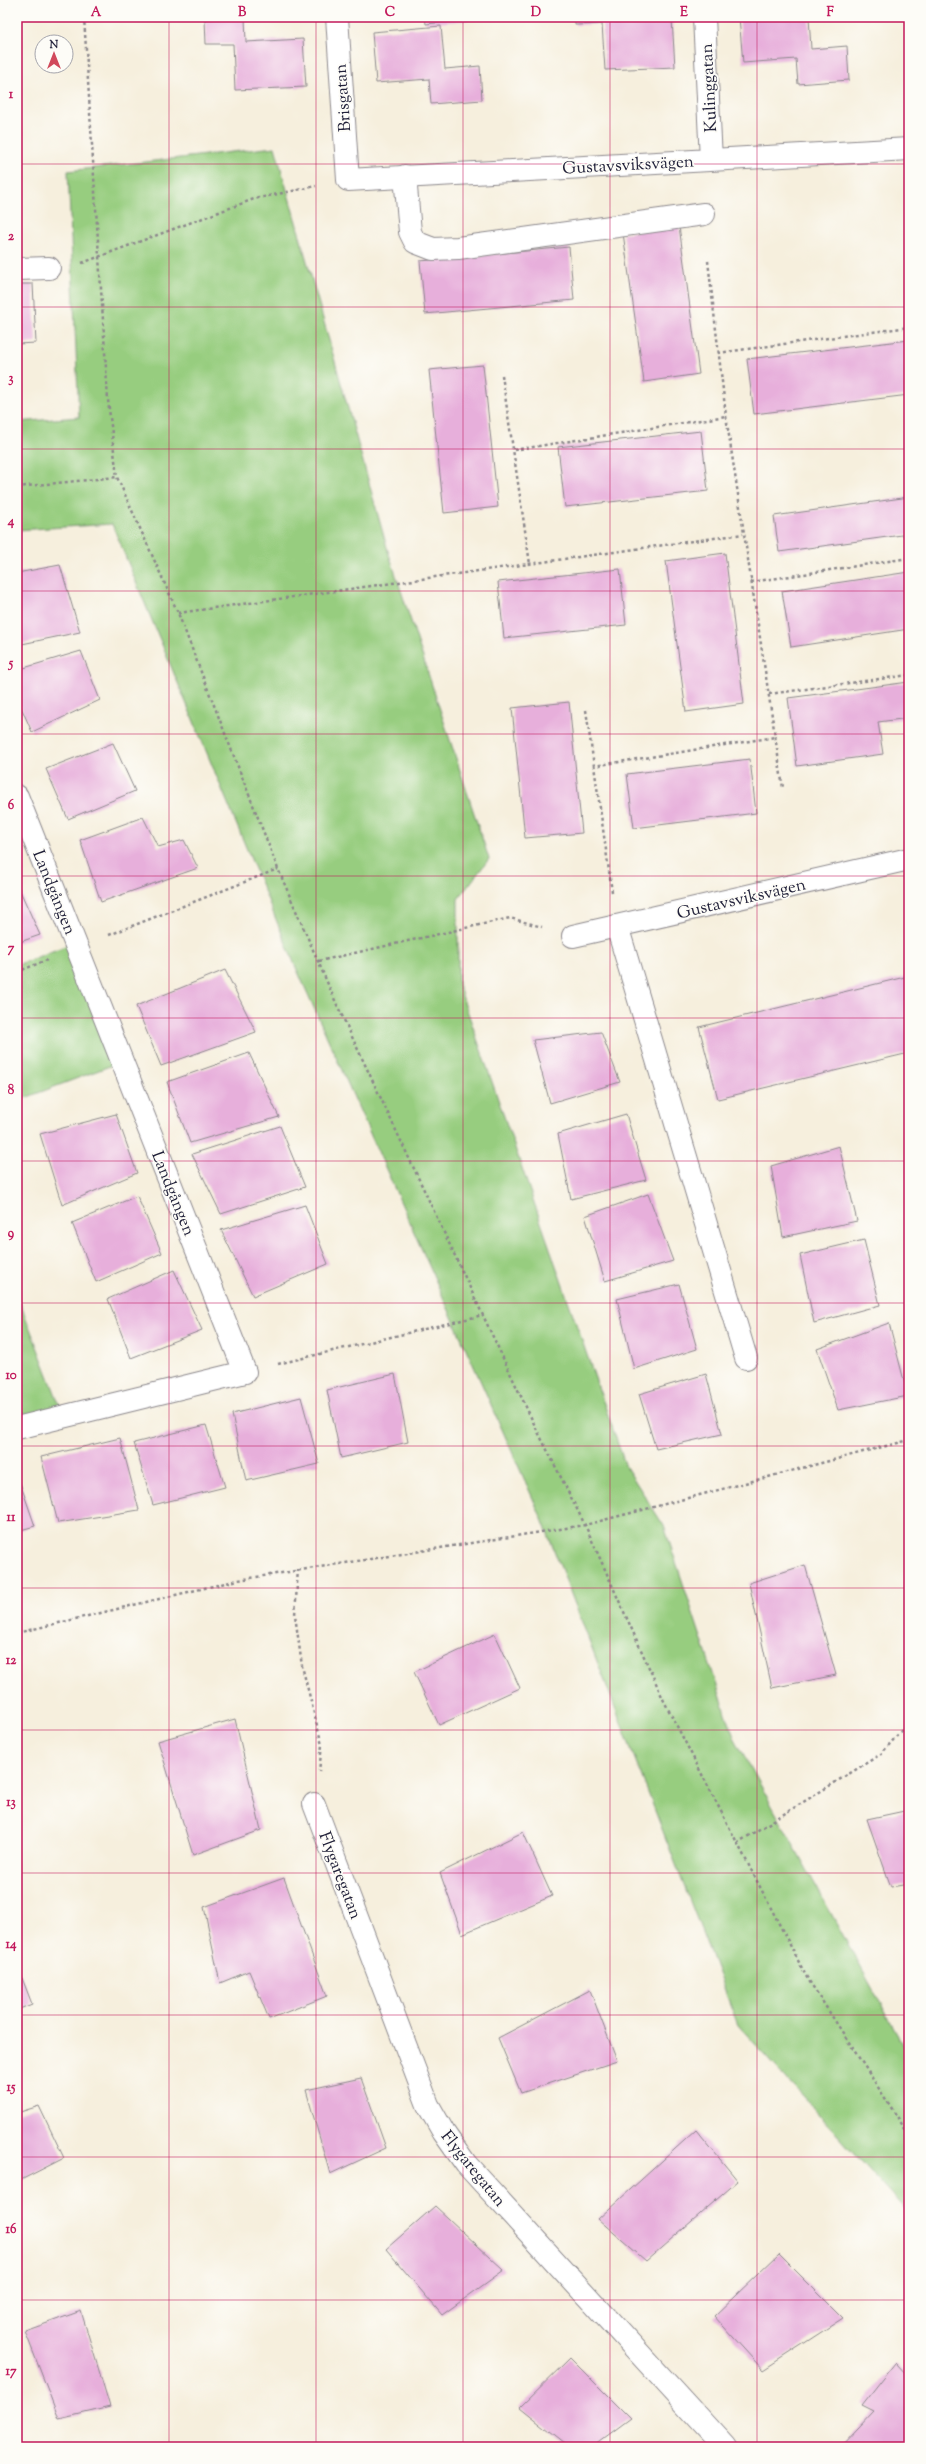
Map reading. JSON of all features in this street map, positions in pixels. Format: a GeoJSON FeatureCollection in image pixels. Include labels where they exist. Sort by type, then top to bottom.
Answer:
{"type":"FeatureCollection","features":[{"type":"Feature","properties":{"kind":"street","name":"Brisgatan"},"geometry":{"type":"LineString","coordinates":[[337,17],[348,180]]}},
{"type":"Feature","properties":{"kind":"street","name":"Kulinggatan"},"geometry":{"type":"LineString","coordinates":[[704,17],[711,160]]}},
{"type":"Feature","properties":{"kind":"street","name":"Gustavsviksvägen"},"geometry":{"type":"LineString","coordinates":[[348,180],[909,149]]}},
{"type":"Feature","properties":{"kind":"street"},"geometry":{"type":"LineString","coordinates":[[405,176],[410,232],[415,242],[433,249],[458,248],[704,214]]}},
{"type":"Feature","properties":{"kind":"street"},"geometry":{"type":"LineString","coordinates":[[17,269],[49,268]]}},
{"type":"Feature","properties":{"kind":"street","name":"Landgången"},"geometry":{"type":"LineString","coordinates":[[17,796],[245,1372]]}},
{"type":"Feature","properties":{"kind":"street","name":"Gustavsviksvägen"},"geometry":{"type":"LineString","coordinates":[[572,936],[909,859]]}},
{"type":"Feature","properties":{"kind":"street"},"geometry":{"type":"LineString","coordinates":[[617,926],[746,1358]]}},
{"type":"Feature","properties":{"kind":"street"},"geometry":{"type":"LineString","coordinates":[[17,1428],[245,1372]]}},
{"type":"Feature","properties":{"kind":"street","name":"Flygaregatan"},"geometry":{"type":"LineString","coordinates":[[314,1804],[428,2105],[444,2133],[466,2164],[725,2447]]}},
{"type":"Feature","properties":{"kind":"path"},"geometry":{"type":"LineString","coordinates":[[84,17],[101,258],[108,400],[117,478],[178,613],[278,869],[372,1082],[424,1186],[535,1426],[585,1525],[664,1701],[806,1976],[909,2135]]}},
{"type":"Feature","properties":{"kind":"path"},"geometry":{"type":"LineString","coordinates":[[49,268],[75,266],[101,258],[180,225],[254,199],[348,180]]}},
{"type":"Feature","properties":{"kind":"path"},"geometry":{"type":"LineString","coordinates":[[708,261],[726,416],[783,788]]}},
{"type":"Feature","properties":{"kind":"path"},"geometry":{"type":"LineString","coordinates":[[718,353],[909,327]]}},
{"type":"Feature","properties":{"kind":"path"},"geometry":{"type":"LineString","coordinates":[[502,375],[530,564]]}},
{"type":"Feature","properties":{"kind":"path"},"geometry":{"type":"LineString","coordinates":[[514,450],[726,416]]}},
{"type":"Feature","properties":{"kind":"path"},"geometry":{"type":"LineString","coordinates":[[17,487],[117,478]]}},
{"type":"Feature","properties":{"kind":"path"},"geometry":{"type":"LineString","coordinates":[[178,613],[743,534]]}},
{"type":"Feature","properties":{"kind":"path"},"geometry":{"type":"LineString","coordinates":[[751,582],[909,558]]}},
{"type":"Feature","properties":{"kind":"path"},"geometry":{"type":"LineString","coordinates":[[769,694],[909,675]]}},
{"type":"Feature","properties":{"kind":"path"},"geometry":{"type":"LineString","coordinates":[[586,710],[617,926]]}},
{"type":"Feature","properties":{"kind":"path"},"geometry":{"type":"LineString","coordinates":[[594,766],[775,737]]}},
{"type":"Feature","properties":{"kind":"path"},"geometry":{"type":"LineString","coordinates":[[17,972],[77,947],[278,869]]}},
{"type":"Feature","properties":{"kind":"path"},"geometry":{"type":"LineString","coordinates":[[319,961],[510,918],[572,936]]}},
{"type":"Feature","properties":{"kind":"path"},"geometry":{"type":"LineString","coordinates":[[245,1372],[484,1315]]}},
{"type":"Feature","properties":{"kind":"path"},"geometry":{"type":"LineString","coordinates":[[17,1634],[238,1580],[298,1569],[585,1525],[909,1440]]}},
{"type":"Feature","properties":{"kind":"path"},"geometry":{"type":"LineString","coordinates":[[298,1569],[295,1616],[302,1666],[322,1745],[314,1804]]}},
{"type":"Feature","properties":{"kind":"path"},"geometry":{"type":"LineString","coordinates":[[737,1843],[881,1754],[909,1722]]}},
{"type":"Feature","properties":{"kind":"green space"},"geometry":{"type":"Polygon","coordinates":[[[275,147],[388,551],[489,859],[458,899],[458,984],[626,1467],[664,1526],[734,1737],[909,2055],[909,2214],[738,2025],[542,1519],[294,963],[112,524],[17,530],[17,422],[79,417],[68,171],[275,147]]]}},
{"type":"Feature","properties":{"kind":"green space"},"geometry":{"type":"Polygon","coordinates":[[[75,942],[123,1061],[17,1101],[17,965],[75,942]]]}},
{"type":"Feature","properties":{"kind":"green space"},"geometry":{"type":"Polygon","coordinates":[[[17,1295],[62,1411],[17,1423],[17,1295]]]}},
{"type":"Feature","properties":{"kind":"building"},"geometry":{"type":"Polygon","coordinates":[[[425,17],[477,17],[478,19],[426,24],[425,17]]]}},
{"type":"Feature","properties":{"kind":"building"},"geometry":{"type":"Polygon","coordinates":[[[575,17],[615,17],[615,22],[672,19],[675,67],[605,70],[602,24],[575,25],[575,17]]]}},
{"type":"Feature","properties":{"kind":"building"},"geometry":{"type":"Polygon","coordinates":[[[739,17],[809,17],[811,49],[847,46],[849,80],[798,84],[796,59],[743,63],[739,17]]]}},
{"type":"Feature","properties":{"kind":"building"},"geometry":{"type":"Polygon","coordinates":[[[245,18],[246,42],[303,39],[306,87],[235,90],[233,44],[206,44],[205,19],[245,18]]]}},
{"type":"Feature","properties":{"kind":"building"},"geometry":{"type":"Polygon","coordinates":[[[18,22],[20,40],[17,40],[18,22]]]}},
{"type":"Feature","properties":{"kind":"building"},"geometry":{"type":"Polygon","coordinates":[[[441,26],[445,69],[480,66],[482,100],[431,104],[429,79],[376,83],[372,32],[441,26]]]}},
{"type":"Feature","properties":{"kind":"building"},"geometry":{"type":"Polygon","coordinates":[[[17,186],[20,204],[17,204],[17,186]]]}},
{"type":"Feature","properties":{"kind":"building"},"geometry":{"type":"Polygon","coordinates":[[[679,226],[699,374],[644,382],[623,233],[679,226]]]}},
{"type":"Feature","properties":{"kind":"building"},"geometry":{"type":"Polygon","coordinates":[[[569,247],[574,300],[425,314],[420,261],[569,247]]]}},
{"type":"Feature","properties":{"kind":"building"},"geometry":{"type":"Polygon","coordinates":[[[17,284],[33,284],[36,343],[17,344],[17,284]]]}},
{"type":"Feature","properties":{"kind":"building"},"geometry":{"type":"Polygon","coordinates":[[[909,340],[909,395],[754,414],[747,359],[909,340]]]}},
{"type":"Feature","properties":{"kind":"building"},"geometry":{"type":"Polygon","coordinates":[[[483,365],[498,507],[444,513],[429,370],[483,365]]]}},
{"type":"Feature","properties":{"kind":"building"},"geometry":{"type":"Polygon","coordinates":[[[701,431],[708,491],[565,507],[558,447],[701,431]]]}},
{"type":"Feature","properties":{"kind":"building"},"geometry":{"type":"Polygon","coordinates":[[[909,497],[909,534],[779,552],[774,516],[909,497]]]}},
{"type":"Feature","properties":{"kind":"building"},"geometry":{"type":"Polygon","coordinates":[[[725,553],[744,704],[686,712],[666,561],[725,553]]]}},
{"type":"Feature","properties":{"kind":"building"},"geometry":{"type":"Polygon","coordinates":[[[60,565],[80,632],[17,645],[17,573],[60,565]]]}},
{"type":"Feature","properties":{"kind":"building"},"geometry":{"type":"Polygon","coordinates":[[[620,569],[626,625],[504,638],[498,582],[620,569]]]}},
{"type":"Feature","properties":{"kind":"building"},"geometry":{"type":"Polygon","coordinates":[[[909,572],[909,629],[791,647],[782,591],[909,572]]]}},
{"type":"Feature","properties":{"kind":"building"},"geometry":{"type":"Polygon","coordinates":[[[81,651],[100,700],[32,732],[17,698],[17,670],[81,651]]]}},
{"type":"Feature","properties":{"kind":"building"},"geometry":{"type":"Polygon","coordinates":[[[909,682],[909,718],[878,722],[883,754],[797,766],[788,698],[909,682]]]}},
{"type":"Feature","properties":{"kind":"building"},"geometry":{"type":"Polygon","coordinates":[[[569,702],[582,833],[525,838],[512,708],[569,702]]]}},
{"type":"Feature","properties":{"kind":"building"},"geometry":{"type":"Polygon","coordinates":[[[113,743],[135,791],[68,819],[46,769],[113,743]]]}},
{"type":"Feature","properties":{"kind":"building"},"geometry":{"type":"Polygon","coordinates":[[[750,759],[756,813],[634,828],[627,774],[750,759]]]}},
{"type":"Feature","properties":{"kind":"building"},"geometry":{"type":"Polygon","coordinates":[[[143,817],[158,847],[184,840],[198,868],[101,902],[80,840],[143,817]]]}},
{"type":"Feature","properties":{"kind":"building"},"geometry":{"type":"Polygon","coordinates":[[[17,884],[40,935],[17,943],[17,884]]]}},
{"type":"Feature","properties":{"kind":"building"},"geometry":{"type":"Polygon","coordinates":[[[225,970],[256,1032],[161,1066],[136,1006],[225,970]]]}},
{"type":"Feature","properties":{"kind":"building"},"geometry":{"type":"Polygon","coordinates":[[[909,976],[909,1053],[718,1099],[699,1027],[909,976]]]}},
{"type":"Feature","properties":{"kind":"building"},"geometry":{"type":"Polygon","coordinates":[[[601,1032],[620,1082],[550,1103],[533,1040],[601,1032]]]}},
{"type":"Feature","properties":{"kind":"building"},"geometry":{"type":"Polygon","coordinates":[[[249,1053],[279,1117],[190,1143],[167,1082],[249,1053]]]}},
{"type":"Feature","properties":{"kind":"building"},"geometry":{"type":"Polygon","coordinates":[[[116,1114],[137,1173],[62,1205],[40,1134],[116,1114]]]}},
{"type":"Feature","properties":{"kind":"building"},"geometry":{"type":"Polygon","coordinates":[[[626,1114],[646,1180],[571,1199],[558,1134],[626,1114]]]}},
{"type":"Feature","properties":{"kind":"building"},"geometry":{"type":"Polygon","coordinates":[[[280,1126],[305,1187],[221,1214],[192,1154],[280,1126]]]}},
{"type":"Feature","properties":{"kind":"building"},"geometry":{"type":"Polygon","coordinates":[[[839,1146],[857,1221],[783,1237],[771,1166],[839,1146]]]}},
{"type":"Feature","properties":{"kind":"building"},"geometry":{"type":"Polygon","coordinates":[[[648,1194],[673,1261],[605,1281],[585,1216],[648,1194]]]}},
{"type":"Feature","properties":{"kind":"building"},"geometry":{"type":"Polygon","coordinates":[[[137,1196],[162,1253],[96,1282],[72,1223],[137,1196]]]}},
{"type":"Feature","properties":{"kind":"building"},"geometry":{"type":"Polygon","coordinates":[[[305,1205],[328,1264],[253,1296],[221,1230],[305,1205]]]}},
{"type":"Feature","properties":{"kind":"building"},"geometry":{"type":"Polygon","coordinates":[[[864,1240],[880,1305],[814,1323],[800,1255],[864,1240]]]}},
{"type":"Feature","properties":{"kind":"building"},"geometry":{"type":"Polygon","coordinates":[[[174,1270],[202,1330],[131,1358],[108,1299],[174,1270]]]}},
{"type":"Feature","properties":{"kind":"building"},"geometry":{"type":"Polygon","coordinates":[[[679,1284],[697,1349],[634,1369],[617,1299],[679,1284]]]}},
{"type":"Feature","properties":{"kind":"building"},"geometry":{"type":"Polygon","coordinates":[[[889,1323],[908,1396],[838,1410],[817,1349],[889,1323]]]}},
{"type":"Feature","properties":{"kind":"building"},"geometry":{"type":"Polygon","coordinates":[[[395,1374],[408,1442],[341,1458],[327,1390],[395,1374]]]}},
{"type":"Feature","properties":{"kind":"building"},"geometry":{"type":"Polygon","coordinates":[[[706,1374],[722,1434],[656,1449],[639,1394],[706,1374]]]}},
{"type":"Feature","properties":{"kind":"building"},"geometry":{"type":"Polygon","coordinates":[[[301,1397],[319,1464],[246,1481],[232,1414],[301,1397]]]}},
{"type":"Feature","properties":{"kind":"building"},"geometry":{"type":"Polygon","coordinates":[[[206,1425],[225,1487],[153,1505],[134,1443],[206,1425]]]}},
{"type":"Feature","properties":{"kind":"building"},"geometry":{"type":"Polygon","coordinates":[[[120,1438],[139,1510],[58,1523],[41,1457],[120,1438]]]}},
{"type":"Feature","properties":{"kind":"building"},"geometry":{"type":"Polygon","coordinates":[[[17,1474],[35,1526],[17,1531],[17,1474]]]}},
{"type":"Feature","properties":{"kind":"building"},"geometry":{"type":"Polygon","coordinates":[[[805,1565],[836,1675],[772,1688],[749,1583],[805,1565]]]}},
{"type":"Feature","properties":{"kind":"building"},"geometry":{"type":"Polygon","coordinates":[[[495,1634],[520,1688],[439,1725],[414,1672],[495,1634]]]}},
{"type":"Feature","properties":{"kind":"building"},"geometry":{"type":"Polygon","coordinates":[[[235,1719],[261,1830],[193,1855],[158,1741],[235,1719]]]}},
{"type":"Feature","properties":{"kind":"building"},"geometry":{"type":"Polygon","coordinates":[[[909,1810],[909,1884],[891,1887],[867,1819],[909,1810]]]}},
{"type":"Feature","properties":{"kind":"building"},"geometry":{"type":"Polygon","coordinates":[[[523,1832],[552,1896],[462,1934],[440,1873],[523,1832]]]}},
{"type":"Feature","properties":{"kind":"building"},"geometry":{"type":"Polygon","coordinates":[[[284,1878],[327,1996],[269,2019],[249,1971],[220,1983],[204,1907],[284,1878]]]}},
{"type":"Feature","properties":{"kind":"building"},"geometry":{"type":"Polygon","coordinates":[[[17,1965],[32,2004],[17,2010],[17,1965]]]}},
{"type":"Feature","properties":{"kind":"building"},"geometry":{"type":"Polygon","coordinates":[[[590,1990],[617,2061],[521,2093],[498,2038],[590,1990]]]}},
{"type":"Feature","properties":{"kind":"building"},"geometry":{"type":"Polygon","coordinates":[[[361,2078],[386,2148],[330,2174],[306,2090],[361,2078]]]}},
{"type":"Feature","properties":{"kind":"building"},"geometry":{"type":"Polygon","coordinates":[[[39,2106],[64,2158],[17,2182],[17,2113],[39,2106]]]}},
{"type":"Feature","properties":{"kind":"building"},"geometry":{"type":"Polygon","coordinates":[[[696,2130],[738,2181],[646,2261],[598,2219],[696,2130]]]}},
{"type":"Feature","properties":{"kind":"building"},"geometry":{"type":"Polygon","coordinates":[[[435,2206],[504,2270],[442,2315],[386,2249],[435,2206]]]}},
{"type":"Feature","properties":{"kind":"building"},"geometry":{"type":"Polygon","coordinates":[[[779,2254],[843,2318],[763,2370],[714,2316],[779,2254]]]}},
{"type":"Feature","properties":{"kind":"building"},"geometry":{"type":"Polygon","coordinates":[[[81,2311],[110,2407],[59,2419],[25,2331],[81,2311]]]}},
{"type":"Feature","properties":{"kind":"building"},"geometry":{"type":"Polygon","coordinates":[[[570,2358],[630,2418],[591,2447],[570,2447],[520,2407],[570,2358]]]}},
{"type":"Feature","properties":{"kind":"building"},"geometry":{"type":"Polygon","coordinates":[[[895,2363],[909,2378],[909,2447],[840,2447],[874,2411],[862,2405],[895,2363]]]}}]}
